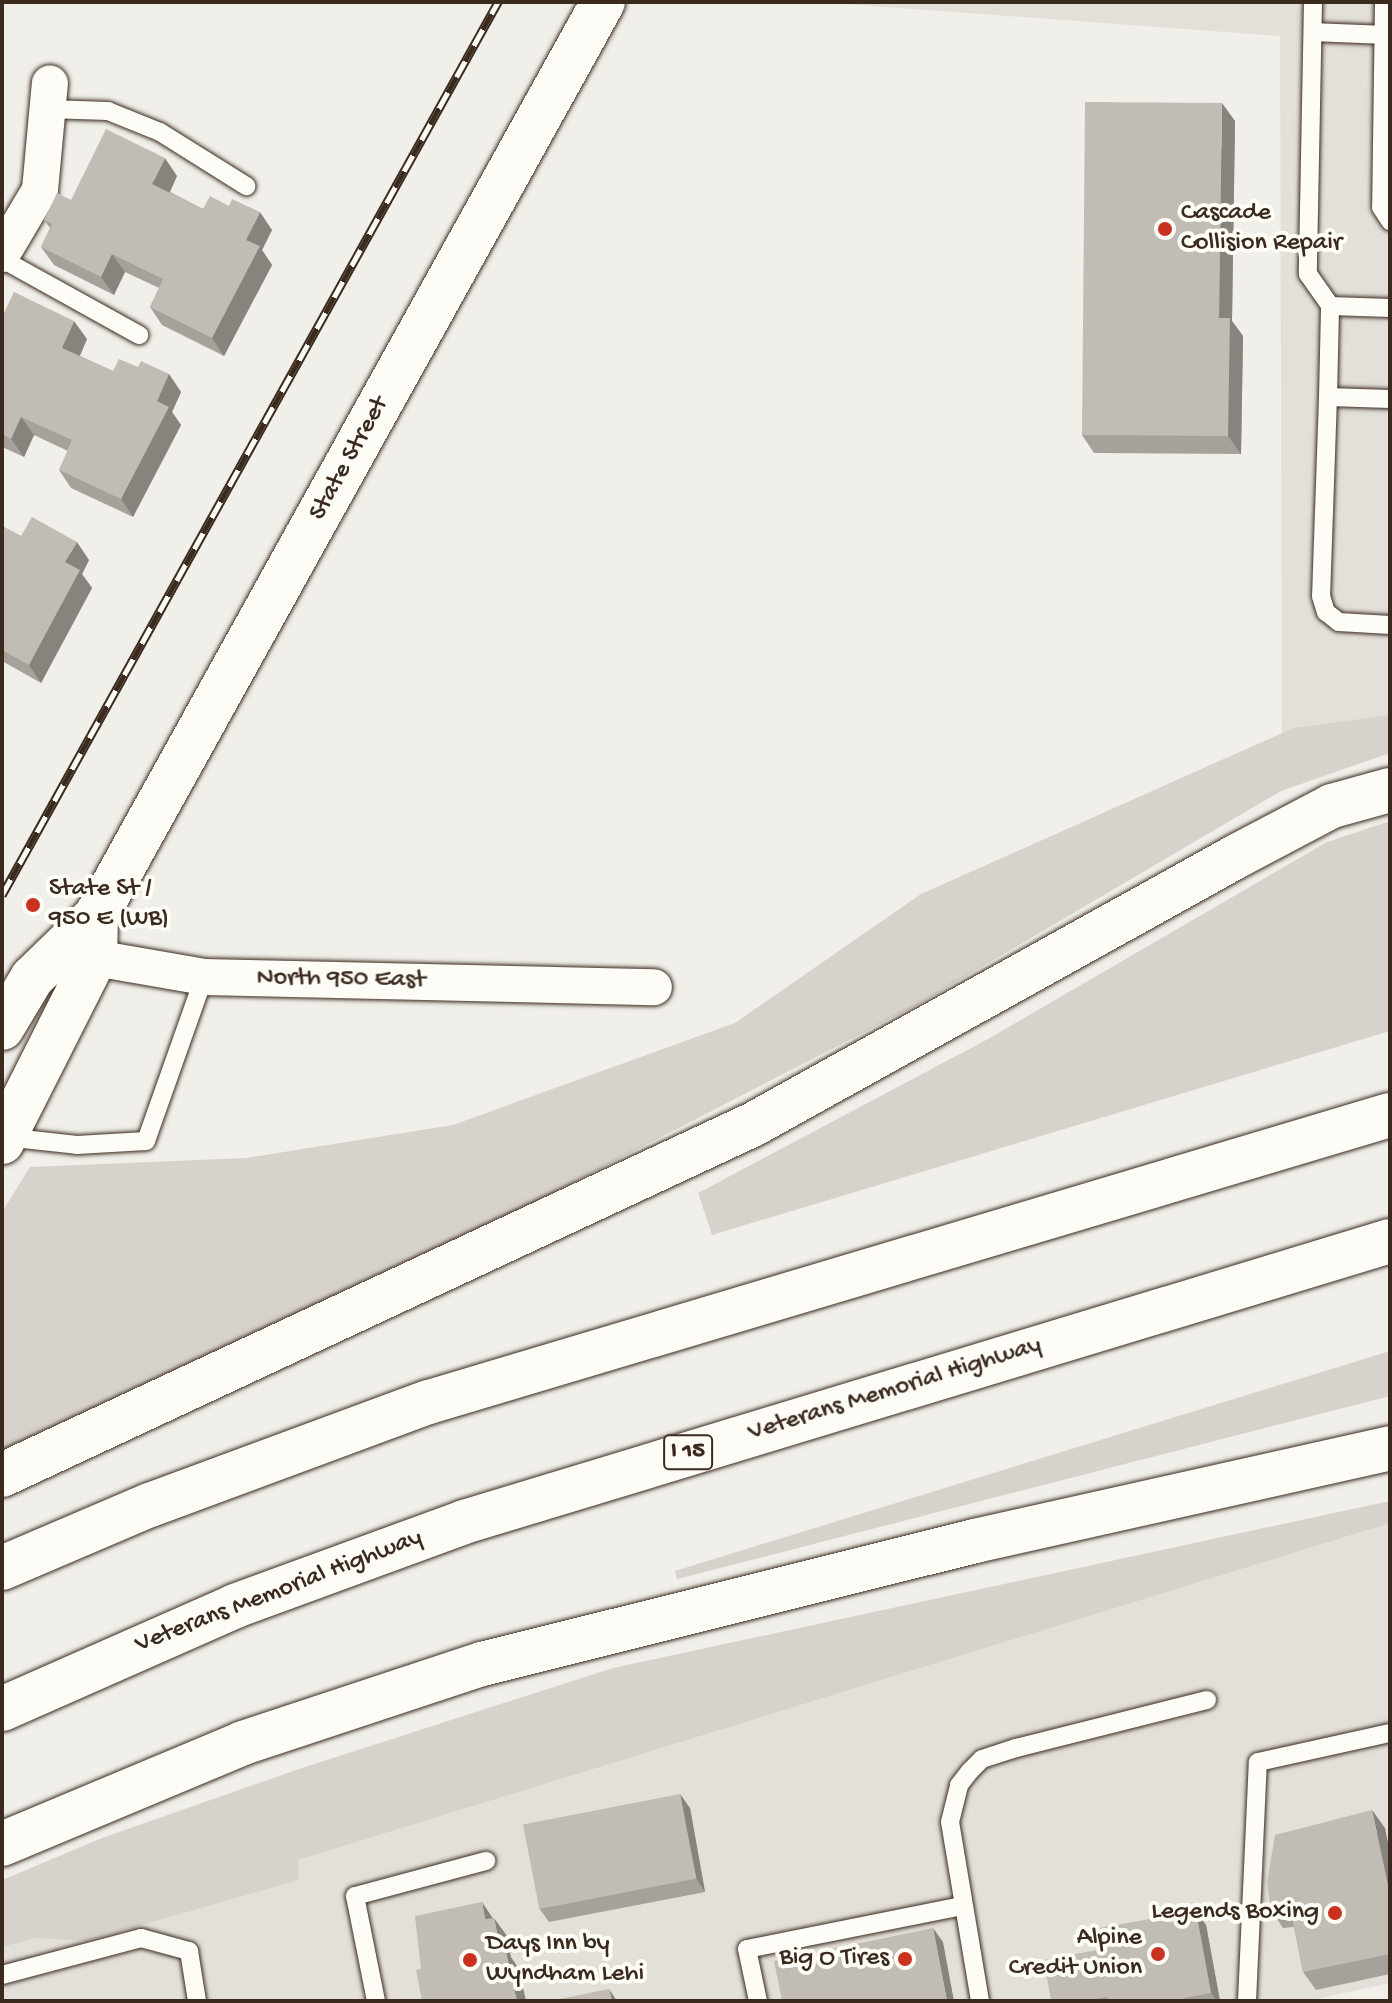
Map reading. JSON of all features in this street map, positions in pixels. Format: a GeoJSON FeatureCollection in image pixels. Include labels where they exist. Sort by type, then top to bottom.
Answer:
{"type":"FeatureCollection","features":[{"type":"Feature","properties":{"kind":"main road","name":"State Street"},"geometry":{"type":"LineString","coordinates":[[4,1140],[96,937],[603,2]]}},
{"type":"Feature","properties":{"kind":"main road"},"geometry":{"type":"LineString","coordinates":[[2,1475],[754,1124],[1332,806],[1390,790]]}},
{"type":"Feature","properties":{"kind":"main road","name":"State Street"},"geometry":{"type":"LineString","coordinates":[[2,1028],[32,978],[96,937]]}},
{"type":"Feature","properties":{"kind":"main road"},"geometry":{"type":"LineString","coordinates":[[2,1568],[150,1505],[443,1398],[1390,1115]]}},
{"type":"Feature","properties":{"kind":"main road","name":"Veterans Memorial Highway"},"geometry":{"type":"LineString","coordinates":[[2,1709],[221,1611],[464,1522],[1390,1241]]}},
{"type":"Feature","properties":{"kind":"main road"},"geometry":{"type":"LineString","coordinates":[[2,1844],[243,1743],[482,1664],[975,1541],[1390,1448]]}},
{"type":"Feature","properties":{"kind":"street"},"geometry":{"type":"LineString","coordinates":[[2,257],[40,190],[49,96]]}},
{"type":"Feature","properties":{"kind":"street","name":"North 950 East"},"geometry":{"type":"LineString","coordinates":[[96,937],[204,977],[654,987]]}},
{"type":"Feature","properties":{"kind":"lane"},"geometry":{"type":"LineString","coordinates":[[1313,2],[1308,274],[1330,306],[1321,596],[1326,612],[1339,622],[1390,625]]}},
{"type":"Feature","properties":{"kind":"lane"},"geometry":{"type":"LineString","coordinates":[[1384,2],[1387,34],[1381,207],[1390,221]]}},
{"type":"Feature","properties":{"kind":"lane"},"geometry":{"type":"LineString","coordinates":[[1314,32],[1387,34]]}},
{"type":"Feature","properties":{"kind":"lane"},"geometry":{"type":"LineString","coordinates":[[49,96],[108,111],[160,132],[246,186]]}},
{"type":"Feature","properties":{"kind":"lane"},"geometry":{"type":"LineString","coordinates":[[2,257],[139,335]]}},
{"type":"Feature","properties":{"kind":"lane"},"geometry":{"type":"LineString","coordinates":[[1330,306],[1390,308]]}},
{"type":"Feature","properties":{"kind":"lane"},"geometry":{"type":"LineString","coordinates":[[1328,397],[1390,399]]}},
{"type":"Feature","properties":{"kind":"lane"},"geometry":{"type":"LineString","coordinates":[[4,1140],[77,1145],[146,1141],[204,977]]}},
{"type":"Feature","properties":{"kind":"lane"},"geometry":{"type":"LineString","coordinates":[[980,2001],[950,1822],[959,1785],[982,1759],[1207,1700]]}},
{"type":"Feature","properties":{"kind":"lane"},"geometry":{"type":"LineString","coordinates":[[1247,2001],[1258,1762],[1390,1733]]}},
{"type":"Feature","properties":{"kind":"lane"},"geometry":{"type":"LineString","coordinates":[[376,2001],[355,1896],[486,1861]]}},
{"type":"Feature","properties":{"kind":"lane"},"geometry":{"type":"LineString","coordinates":[[758,2001],[747,1949],[963,1906]]}},
{"type":"Feature","properties":{"kind":"lane"},"geometry":{"type":"LineString","coordinates":[[2,1975],[141,1938],[189,1951],[197,2001]]}},
{"type":"Feature","properties":{"kind":"shaded area"},"geometry":{"type":"Polygon","coordinates":[[[817,2],[1390,2],[1390,736],[1282,757],[1280,36],[817,2]]]}},
{"type":"Feature","properties":{"kind":"shaded area"},"geometry":{"type":"Polygon","coordinates":[[[1390,715],[1390,753],[1281,791],[917,1005],[469,1236],[2,1464],[2,1212],[30,1167],[246,1158],[453,1125],[735,1023],[921,894],[1294,728],[1390,715]]]}},
{"type":"Feature","properties":{"kind":"shaded area"},"geometry":{"type":"Polygon","coordinates":[[[1390,821],[1390,1031],[712,1235],[698,1193],[988,1039],[1327,842],[1390,821]]]}},
{"type":"Feature","properties":{"kind":"shaded area"},"geometry":{"type":"Polygon","coordinates":[[[1390,1351],[1390,1396],[677,1579],[675,1571],[1390,1351]]]}},
{"type":"Feature","properties":{"kind":"shaded area"},"geometry":{"type":"Polygon","coordinates":[[[1390,1501],[1390,1523],[298,1860],[299,1880],[86,1941],[35,1938],[2,1947],[2,1880],[102,1838],[302,1768],[613,1668],[1390,1501]]]}},
{"type":"Feature","properties":{"kind":"shaded area"},"geometry":{"type":"Polygon","coordinates":[[[1390,1512],[1390,1983],[1307,2001],[2,2001],[2,1944],[1390,1512]]]}},
{"type":"Feature","properties":{"kind":"building","name":"Cascade Collision Repair"},"geometry":{"type":"Polygon","coordinates":[[[1085,102],[1222,103],[1219,318],[1230,318],[1228,436],[1082,435],[1085,102]]]}},
{"type":"Feature","properties":{"kind":"building"},"geometry":{"type":"Polygon","coordinates":[[[106,129],[165,158],[152,184],[203,209],[210,196],[229,206],[232,199],[260,212],[246,240],[260,246],[212,338],[150,307],[163,279],[112,254],[101,277],[41,247],[52,224],[44,220],[57,193],[71,200],[106,129]]]}},
{"type":"Feature","properties":{"kind":"building"},"geometry":{"type":"Polygon","coordinates":[[[14,292],[74,321],[62,348],[113,371],[119,359],[138,367],[141,361],[169,374],[157,401],[169,407],[121,499],[59,470],[72,440],[21,417],[11,439],[2,434],[2,317],[14,292]]]}},
{"type":"Feature","properties":{"kind":"building"},"geometry":{"type":"Polygon","coordinates":[[[32,517],[77,542],[65,562],[80,570],[29,665],[2,650],[2,526],[21,536],[32,517]]]}},
{"type":"Feature","properties":{"kind":"building"},"geometry":{"type":"Polygon","coordinates":[[[680,1794],[696,1878],[539,1909],[523,1825],[680,1794]]]}},
{"type":"Feature","properties":{"kind":"building","name":"Legends Boxing"},"geometry":{"type":"Polygon","coordinates":[[[1372,1810],[1390,1885],[1390,1954],[1303,1972],[1290,1907],[1271,1910],[1267,1883],[1275,1835],[1372,1810]]]}},
{"type":"Feature","properties":{"kind":"building","name":"Days Inn by Wyndham Lehi"},"geometry":{"type":"Polygon","coordinates":[[[482,1902],[485,1919],[494,1918],[501,1952],[506,1951],[517,2001],[422,2001],[416,1970],[421,1969],[415,1916],[482,1902]]]}},
{"type":"Feature","properties":{"kind":"building","name":"Alpine Credit Union"},"geometry":{"type":"Polygon","coordinates":[[[1196,1911],[1211,1993],[1184,1998],[1185,2001],[1108,2001],[1107,1997],[1051,2001],[1044,1960],[1097,1950],[1093,1929],[1196,1911]]]}},
{"type":"Feature","properties":{"kind":"building","name":"Big O Tires"},"geometry":{"type":"Polygon","coordinates":[[[933,1928],[947,2001],[782,2001],[774,1961],[933,1928]]]}},
{"type":"Feature","properties":{"kind":"building"},"geometry":{"type":"Polygon","coordinates":[[[609,1989],[612,2001],[550,2001],[609,1989]]]}},
{"type":"Feature","properties":{"kind":"railway"},"geometry":{"type":"LineString","coordinates":[[2,895],[498,2]]}},
{"type":"Feature","properties":{"kind":"place","name":"Cascade Collision Repair"},"geometry":{"type":"Point","coordinates":[1165,229]}},
{"type":"Feature","properties":{"kind":"place","name":"State St / 950 E (WB)"},"geometry":{"type":"Point","coordinates":[33,905]}},
{"type":"Feature","properties":{"kind":"place","name":"Legends Boxing"},"geometry":{"type":"Point","coordinates":[1335,1913]}},
{"type":"Feature","properties":{"kind":"place","name":"Alpine Credit Union"},"geometry":{"type":"Point","coordinates":[1158,1954]}},
{"type":"Feature","properties":{"kind":"place","name":"Big O Tires"},"geometry":{"type":"Point","coordinates":[905,1959]}},
{"type":"Feature","properties":{"kind":"place","name":"Days Inn by Wyndham Lehi"},"geometry":{"type":"Point","coordinates":[470,1960]}}]}
